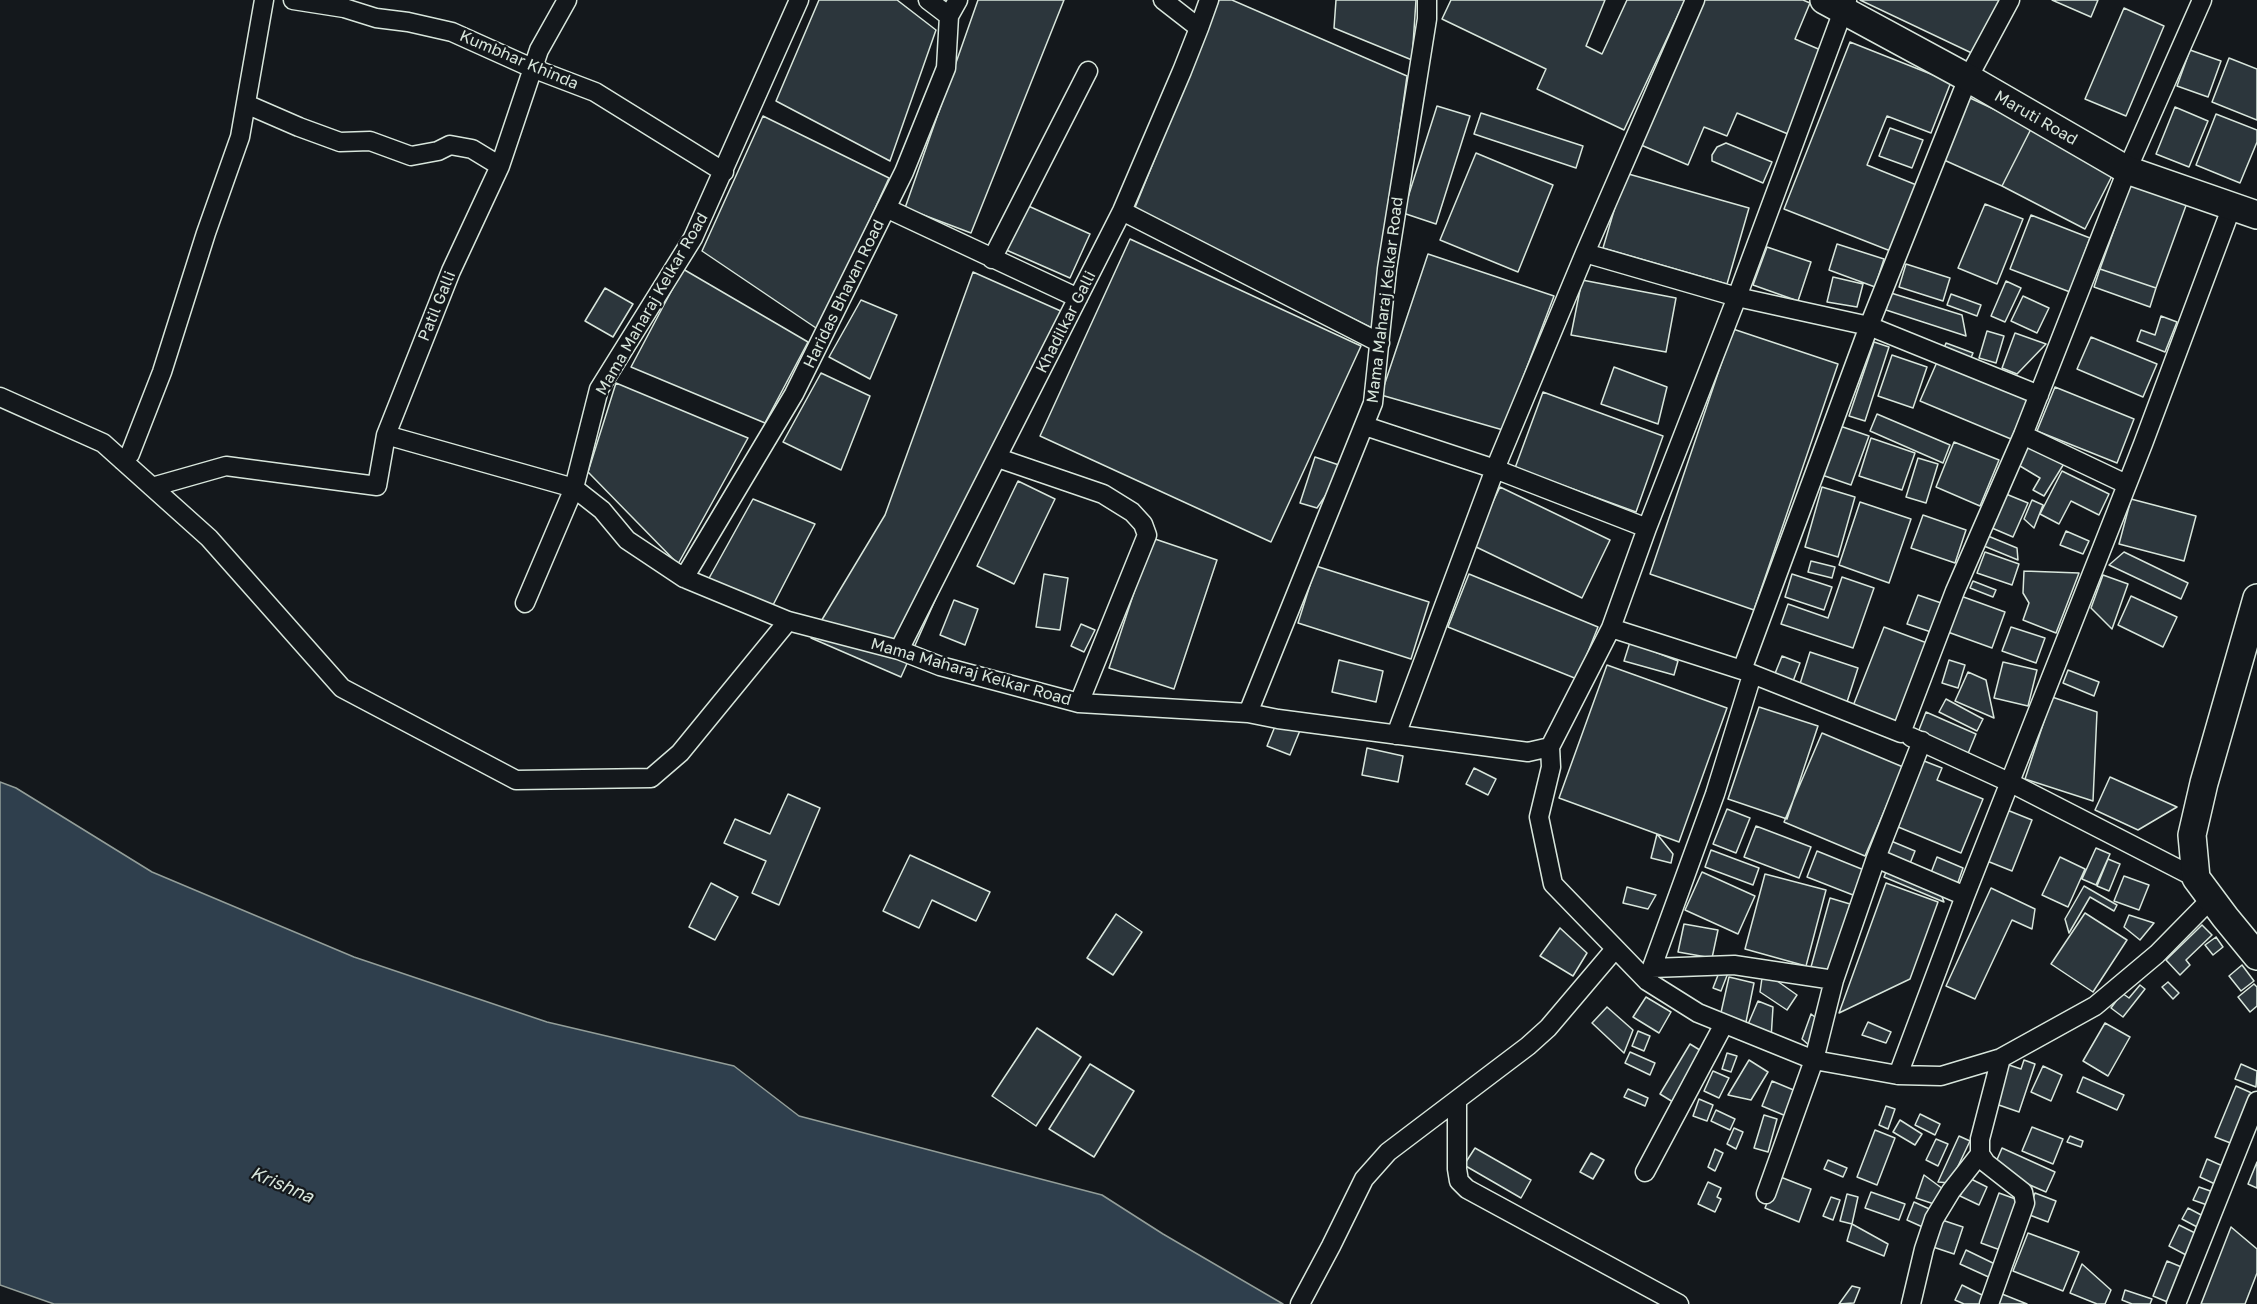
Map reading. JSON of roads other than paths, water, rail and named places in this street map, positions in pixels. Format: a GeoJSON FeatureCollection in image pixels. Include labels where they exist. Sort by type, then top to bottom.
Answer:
{"type":"FeatureCollection","features":[{"type":"Feature","properties":{"kind":"street"},"geometry":{"type":"LineString","coordinates":[[123,461],[130,454],[162,372],[206,233],[240,137],[264,0]]}},
{"type":"Feature","properties":{"kind":"street","name":"Kumbhar Khinda"},"geometry":{"type":"LineString","coordinates":[[293,0],[344,8],[376,18],[408,22],[452,32],[532,68],[595,92],[724,172]]}},
{"type":"Feature","properties":{"kind":"street","name":"Patil Galli"},"geometry":{"type":"LineString","coordinates":[[152,487],[226,466],[377,486],[386,435],[451,271],[500,166],[539,50],[567,0]]}},
{"type":"Feature","properties":{"kind":"street","name":"Mama Maharaj Kelkar Road"},"geometry":{"type":"LineString","coordinates":[[799,0],[693,238],[599,389],[574,488],[602,510],[627,540],[684,578],[788,621],[899,650],[940,666],[1079,703],[1248,713],[1365,426],[1375,393],[1387,269],[1427,19],[1427,0]]}},
{"type":"Feature","properties":{"kind":"street","name":"Haridas Bhavan Road"},"geometry":{"type":"LineString","coordinates":[[684,578],[794,394],[904,172],[946,68],[953,8],[928,0]]}},
{"type":"Feature","properties":{"kind":"street"},"geometry":{"type":"LineString","coordinates":[[1164,0],[1199,28]]}},
{"type":"Feature","properties":{"kind":"street","name":"Khadilkar Galli"},"geometry":{"type":"LineString","coordinates":[[899,650],[1122,211],[1209,0]]}},
{"type":"Feature","properties":{"kind":"street"},"geometry":{"type":"LineString","coordinates":[[1396,735],[1495,469],[1585,253],[1695,0]]}},
{"type":"Feature","properties":{"kind":"street"},"geometry":{"type":"LineString","coordinates":[[1650,974],[1715,794],[1747,672],[1869,326],[1968,78],[2010,0]]}},
{"type":"Feature","properties":{"kind":"street"},"geometry":{"type":"LineString","coordinates":[[1901,733],[1954,591],[2024,435],[2127,170],[2202,0]]}},
{"type":"Feature","properties":{"kind":"street"},"geometry":{"type":"LineString","coordinates":[[1838,3],[1737,297],[1647,528],[1611,628],[1550,747],[1551,766],[1539,817],[1553,884],[1615,949],[1698,1013],[1814,1060],[1898,1075],[1941,1076],[2001,1058],[2095,1006],[2157,954],[2204,887]]}},
{"type":"Feature","properties":{"kind":"street","name":"Maruti Road"},"geometry":{"type":"LineString","coordinates":[[1838,3],[2127,170],[2257,215]]}},
{"type":"Feature","properties":{"kind":"street"},"geometry":{"type":"LineString","coordinates":[[992,259],[1088,71]]}},
{"type":"Feature","properties":{"kind":"street"},"geometry":{"type":"LineString","coordinates":[[246,104],[340,142],[370,141],[411,156],[438,151],[450,145],[472,149],[500,166]]}},
{"type":"Feature","properties":{"kind":"street"},"geometry":{"type":"LineString","coordinates":[[1898,1075],[2232,206]]}},
{"type":"Feature","properties":{"kind":"street"},"geometry":{"type":"LineString","coordinates":[[886,208],[1078,298]]}},
{"type":"Feature","properties":{"kind":"street"},"geometry":{"type":"LineString","coordinates":[[1122,211],[1380,343]]}},
{"type":"Feature","properties":{"kind":"street"},"geometry":{"type":"LineString","coordinates":[[1585,253],[1737,297],[1869,326],[2039,395]]}},
{"type":"Feature","properties":{"kind":"street"},"geometry":{"type":"LineString","coordinates":[[0,397],[102,443],[209,538],[342,688],[516,780],[651,778],[680,753],[788,621]]}},
{"type":"Feature","properties":{"kind":"street"},"geometry":{"type":"LineString","coordinates":[[1365,426],[1495,469],[1647,528]]}},
{"type":"Feature","properties":{"kind":"street"},"geometry":{"type":"LineString","coordinates":[[386,435],[574,488],[525,603]]}},
{"type":"Feature","properties":{"kind":"street"},"geometry":{"type":"LineString","coordinates":[[2024,435],[2126,484]]}},
{"type":"Feature","properties":{"kind":"street"},"geometry":{"type":"LineString","coordinates":[[998,458],[1103,494],[1132,512],[1143,524],[1147,535],[1079,703]]}},
{"type":"Feature","properties":{"kind":"street"},"geometry":{"type":"LineString","coordinates":[[2257,598],[2204,783],[2192,835],[2204,887],[2257,956]]}},
{"type":"Feature","properties":{"kind":"street"},"geometry":{"type":"LineString","coordinates":[[1611,628],[1747,672],[1922,741],[2011,783],[2204,887]]}},
{"type":"Feature","properties":{"kind":"street"},"geometry":{"type":"LineString","coordinates":[[1248,713],[1278,719],[1528,752],[1550,747]]}},
{"type":"Feature","properties":{"kind":"street"},"geometry":{"type":"LineString","coordinates":[[1766,1194],[1814,1060],[1834,980],[1876,858],[1922,741]]}},
{"type":"Feature","properties":{"kind":"street"},"geometry":{"type":"LineString","coordinates":[[1876,858],[1965,896]]}},
{"type":"Feature","properties":{"kind":"street"},"geometry":{"type":"LineString","coordinates":[[1300,1304],[1364,1179],[1388,1152],[1528,1046],[1548,1028],[1615,949]]}},
{"type":"Feature","properties":{"kind":"street"},"geometry":{"type":"LineString","coordinates":[[1650,974],[1734,965],[1834,980]]}},
{"type":"Feature","properties":{"kind":"street"},"geometry":{"type":"LineString","coordinates":[[1645,1172],[1724,1024]]}},
{"type":"Feature","properties":{"kind":"street"},"geometry":{"type":"LineString","coordinates":[[1989,1304],[2025,1203],[2023,1192],[1986,1163],[1980,1154],[1980,1139],[2001,1058]]}},
{"type":"Feature","properties":{"kind":"street"},"geometry":{"type":"LineString","coordinates":[[1457,1100],[1457,1169],[1459,1181],[1467,1190],[1679,1304]]}},
{"type":"Feature","properties":{"kind":"street"},"geometry":{"type":"LineString","coordinates":[[2176,1304],[2257,1101]]}},
{"type":"Feature","properties":{"kind":"street"},"geometry":{"type":"LineString","coordinates":[[1911,1304],[1924,1249],[1934,1219],[1951,1191],[1980,1154]]}},
{"type":"Feature","properties":{"kind":"water","name":"Krishna"},"geometry":{"type":"Polygon","coordinates":[[[0,782],[16,788],[152,872],[354,957],[547,1022],[734,1066],[799,1116],[1102,1195],[1163,1234],[1283,1304],[54,1304],[0,1285],[0,782]]]}}]}
